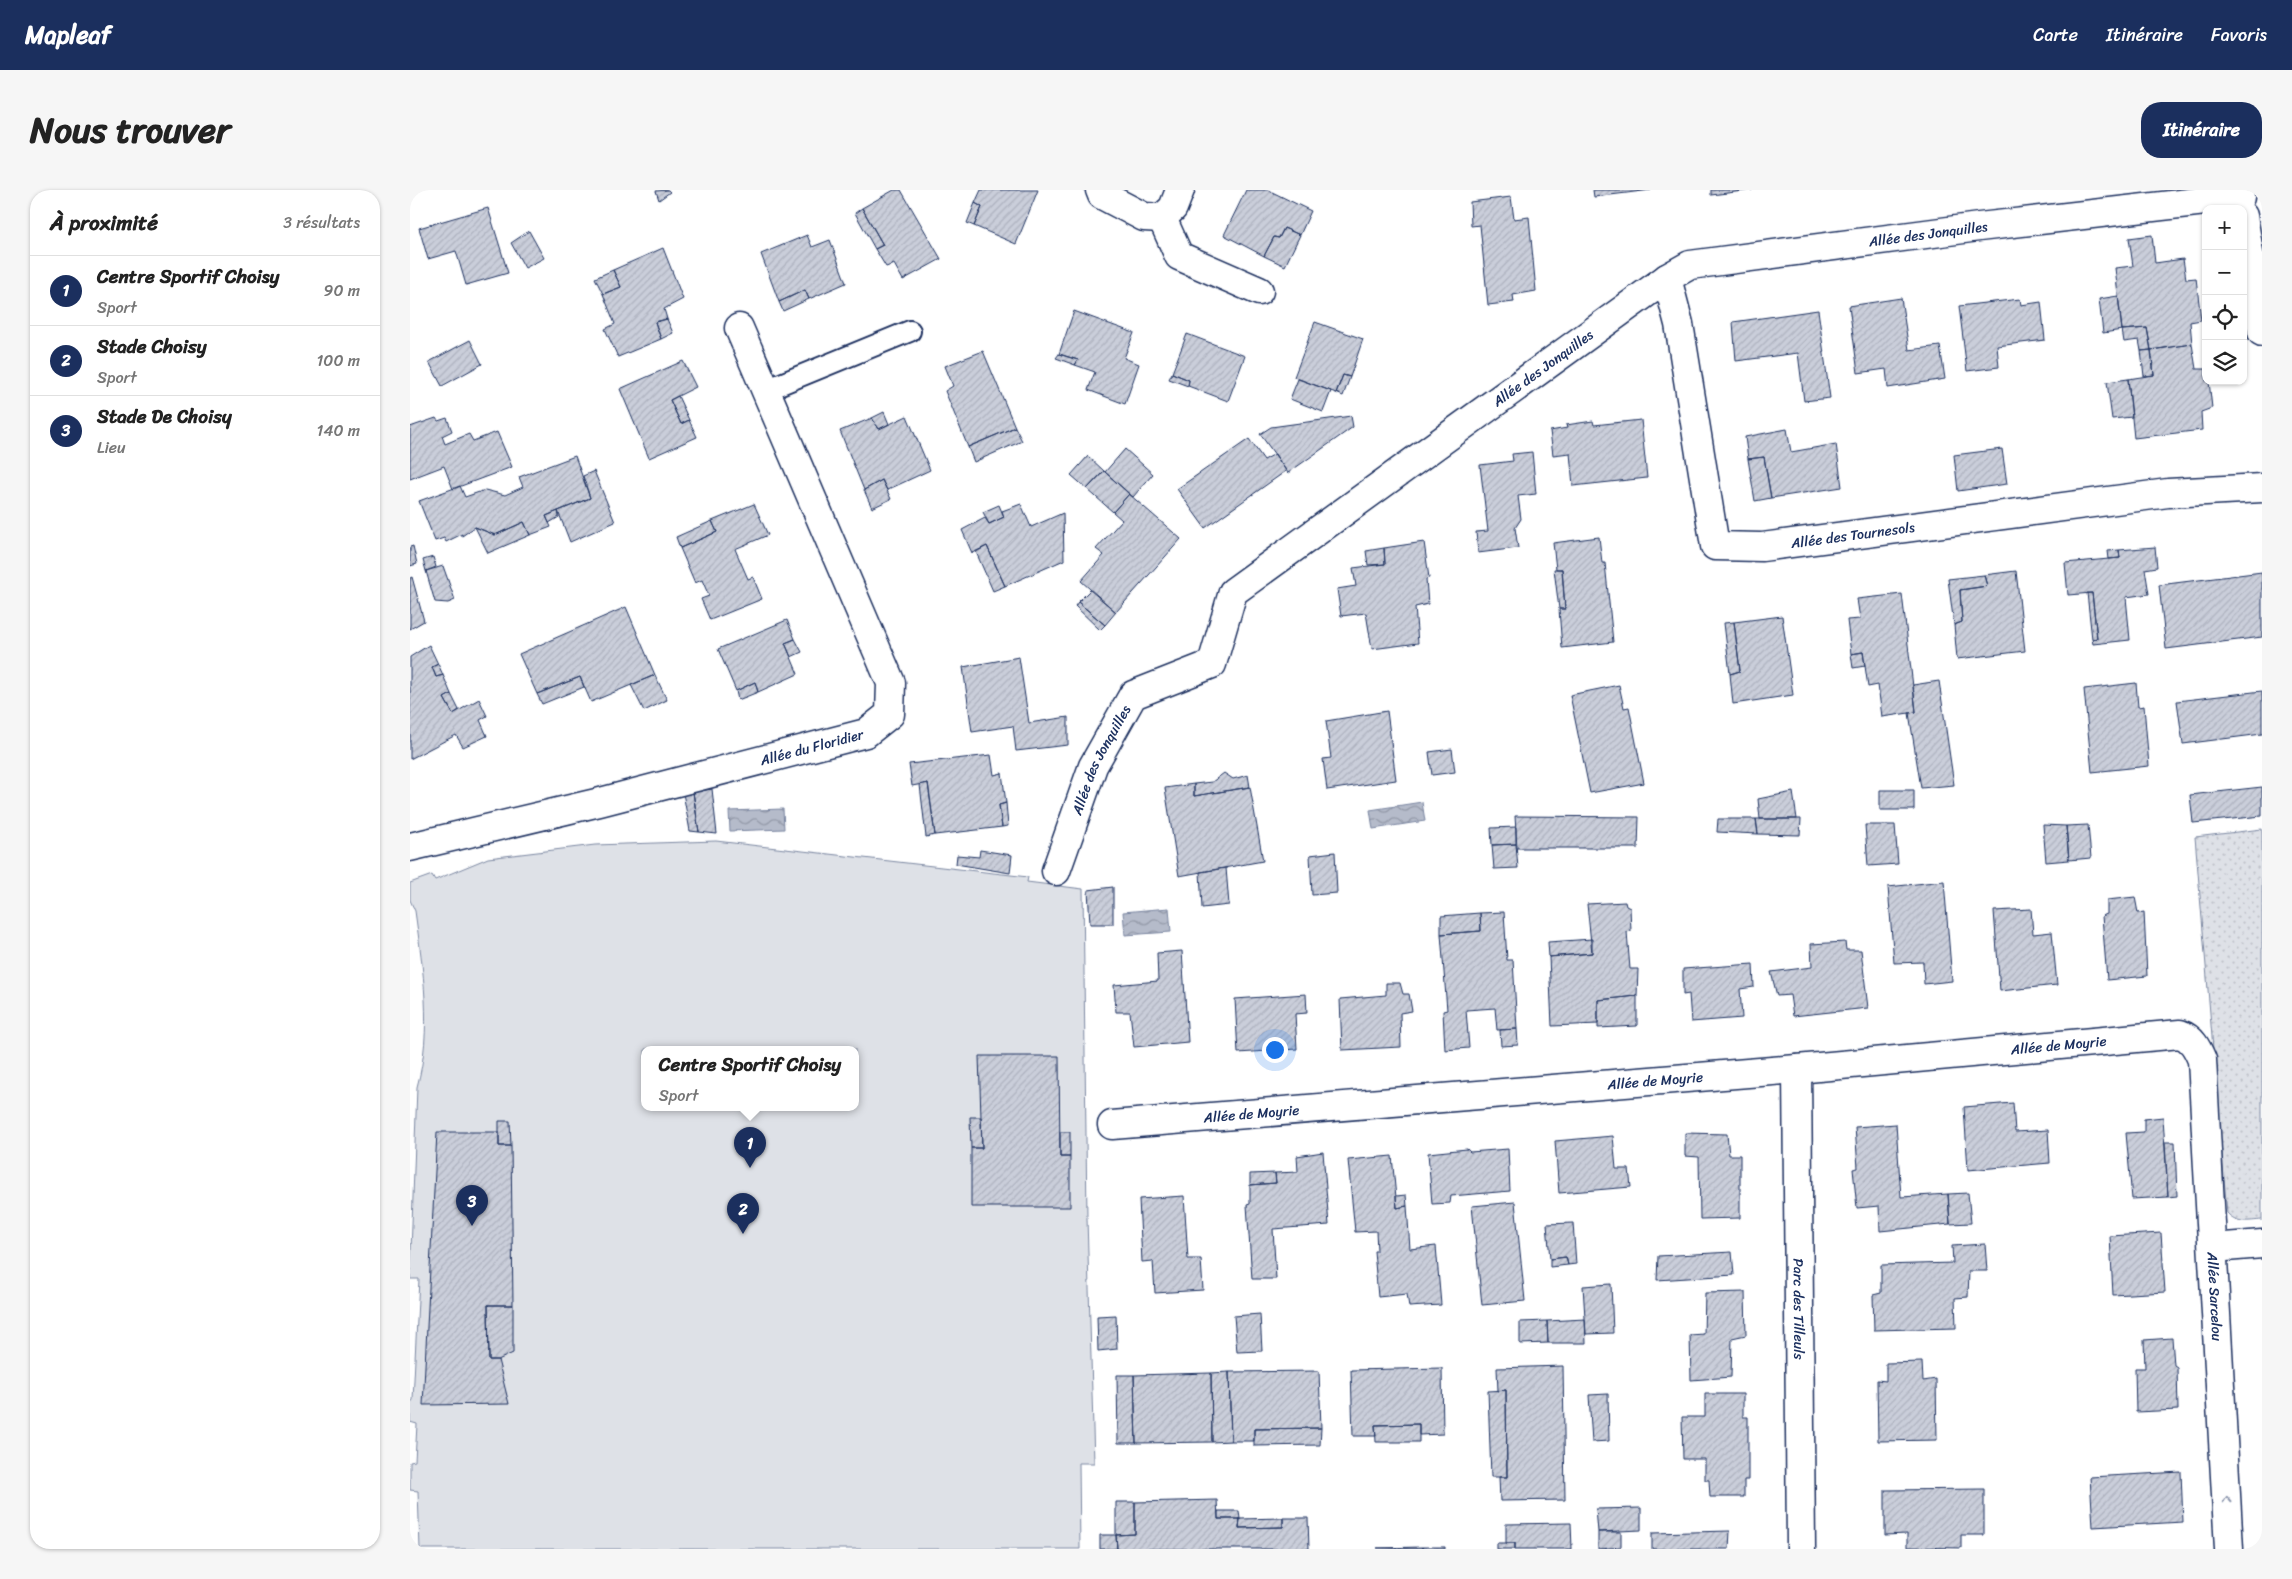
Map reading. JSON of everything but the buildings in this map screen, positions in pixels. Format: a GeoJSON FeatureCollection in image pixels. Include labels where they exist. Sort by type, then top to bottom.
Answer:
{"type":"FeatureCollection","features":[{"type":"Feature","properties":{"kind":"street"},"geometry":{"type":"LineString","coordinates":[[1100,190],[1102,195],[1144,217],[1162,218],[1173,208],[1180,190]]}},
{"type":"Feature","properties":{"kind":"street"},"geometry":{"type":"LineString","coordinates":[[2241,203],[2262,332]]}},
{"type":"Feature","properties":{"kind":"street","name":"Allée des Jonquilles"},"geometry":{"type":"LineString","coordinates":[[1056,871],[1094,766],[1134,695],[1212,664],[1233,592],[1667,278],[1690,265],[1979,227],[2241,203]]}},
{"type":"Feature","properties":{"kind":"street"},"geometry":{"type":"LineString","coordinates":[[1162,218],[1179,256],[1260,291]]}},
{"type":"Feature","properties":{"kind":"street","name":"Allée des Tournesols"},"geometry":{"type":"LineString","coordinates":[[1667,278],[1679,324],[1715,546],[1762,547],[2168,493],[2262,488]]}},
{"type":"Feature","properties":{"kind":"street","name":"Allée du Floridier"},"geometry":{"type":"LineString","coordinates":[[410,847],[600,802],[866,733],[890,714],[891,683],[738,328]]}},
{"type":"Feature","properties":{"kind":"street","name":"Allée de Moyrie"},"geometry":{"type":"LineString","coordinates":[[1112,1125],[1797,1069],[2180,1034],[2187,1036],[2195,1044]]}},
{"type":"Feature","properties":{"kind":"street","name":"Allée Sarcelou"},"geometry":{"type":"LineString","coordinates":[[2195,1044],[2202,1060],[2229,1549]]}},
{"type":"Feature","properties":{"kind":"street","name":"Parc des Tilleuls"},"geometry":{"type":"LineString","coordinates":[[1797,1069],[1801,1549]]}},
{"type":"Feature","properties":{"kind":"street"},"geometry":{"type":"LineString","coordinates":[[2212,1248],[2262,1244]]}},
{"type":"Feature","properties":{"kind":"lane"},"geometry":{"type":"LineString","coordinates":[[766,390],[910,331]]}},
{"type":"Feature","properties":{"kind":"shaded area"},"geometry":{"type":"Polygon","coordinates":[[[2262,829],[2262,1220],[2243,1221],[2235,1219],[2227,1213],[2195,837],[2262,829]]]}},
{"type":"Feature","properties":{"kind":"shaded area"},"geometry":{"type":"Polygon","coordinates":[[[716,841],[1028,877],[1027,882],[1083,889],[1087,1218],[1094,1463],[1079,1463],[1080,1549],[420,1549],[418,1491],[410,1490],[410,1462],[415,1461],[417,1424],[410,1422],[410,1404],[413,1400],[419,1279],[410,1279],[417,1087],[425,1043],[426,1021],[421,955],[415,911],[410,900],[410,883],[432,875],[435,880],[488,858],[595,845],[716,841]]]}},
{"type":"Feature","properties":{"kind":"water"},"geometry":{"type":"Polygon","coordinates":[[[1422,802],[1425,821],[1373,829],[1370,810],[1422,802]]]}},
{"type":"Feature","properties":{"kind":"water"},"geometry":{"type":"Polygon","coordinates":[[[783,809],[784,829],[730,831],[729,811],[783,809]]]}},
{"type":"Feature","properties":{"kind":"water"},"geometry":{"type":"Polygon","coordinates":[[[1169,908],[1171,932],[1125,935],[1123,912],[1169,908]]]}},
{"type":"Feature","properties":{"kind":"place","name":"Centre Sportif Choisy"},"geometry":{"type":"Point","coordinates":[750,1168]}},
{"type":"Feature","properties":{"kind":"place","name":"Stade De Choisy"},"geometry":{"type":"Point","coordinates":[472,1226]}},
{"type":"Feature","properties":{"kind":"place","name":"Stade Choisy"},"geometry":{"type":"Point","coordinates":[743,1234]}}]}
